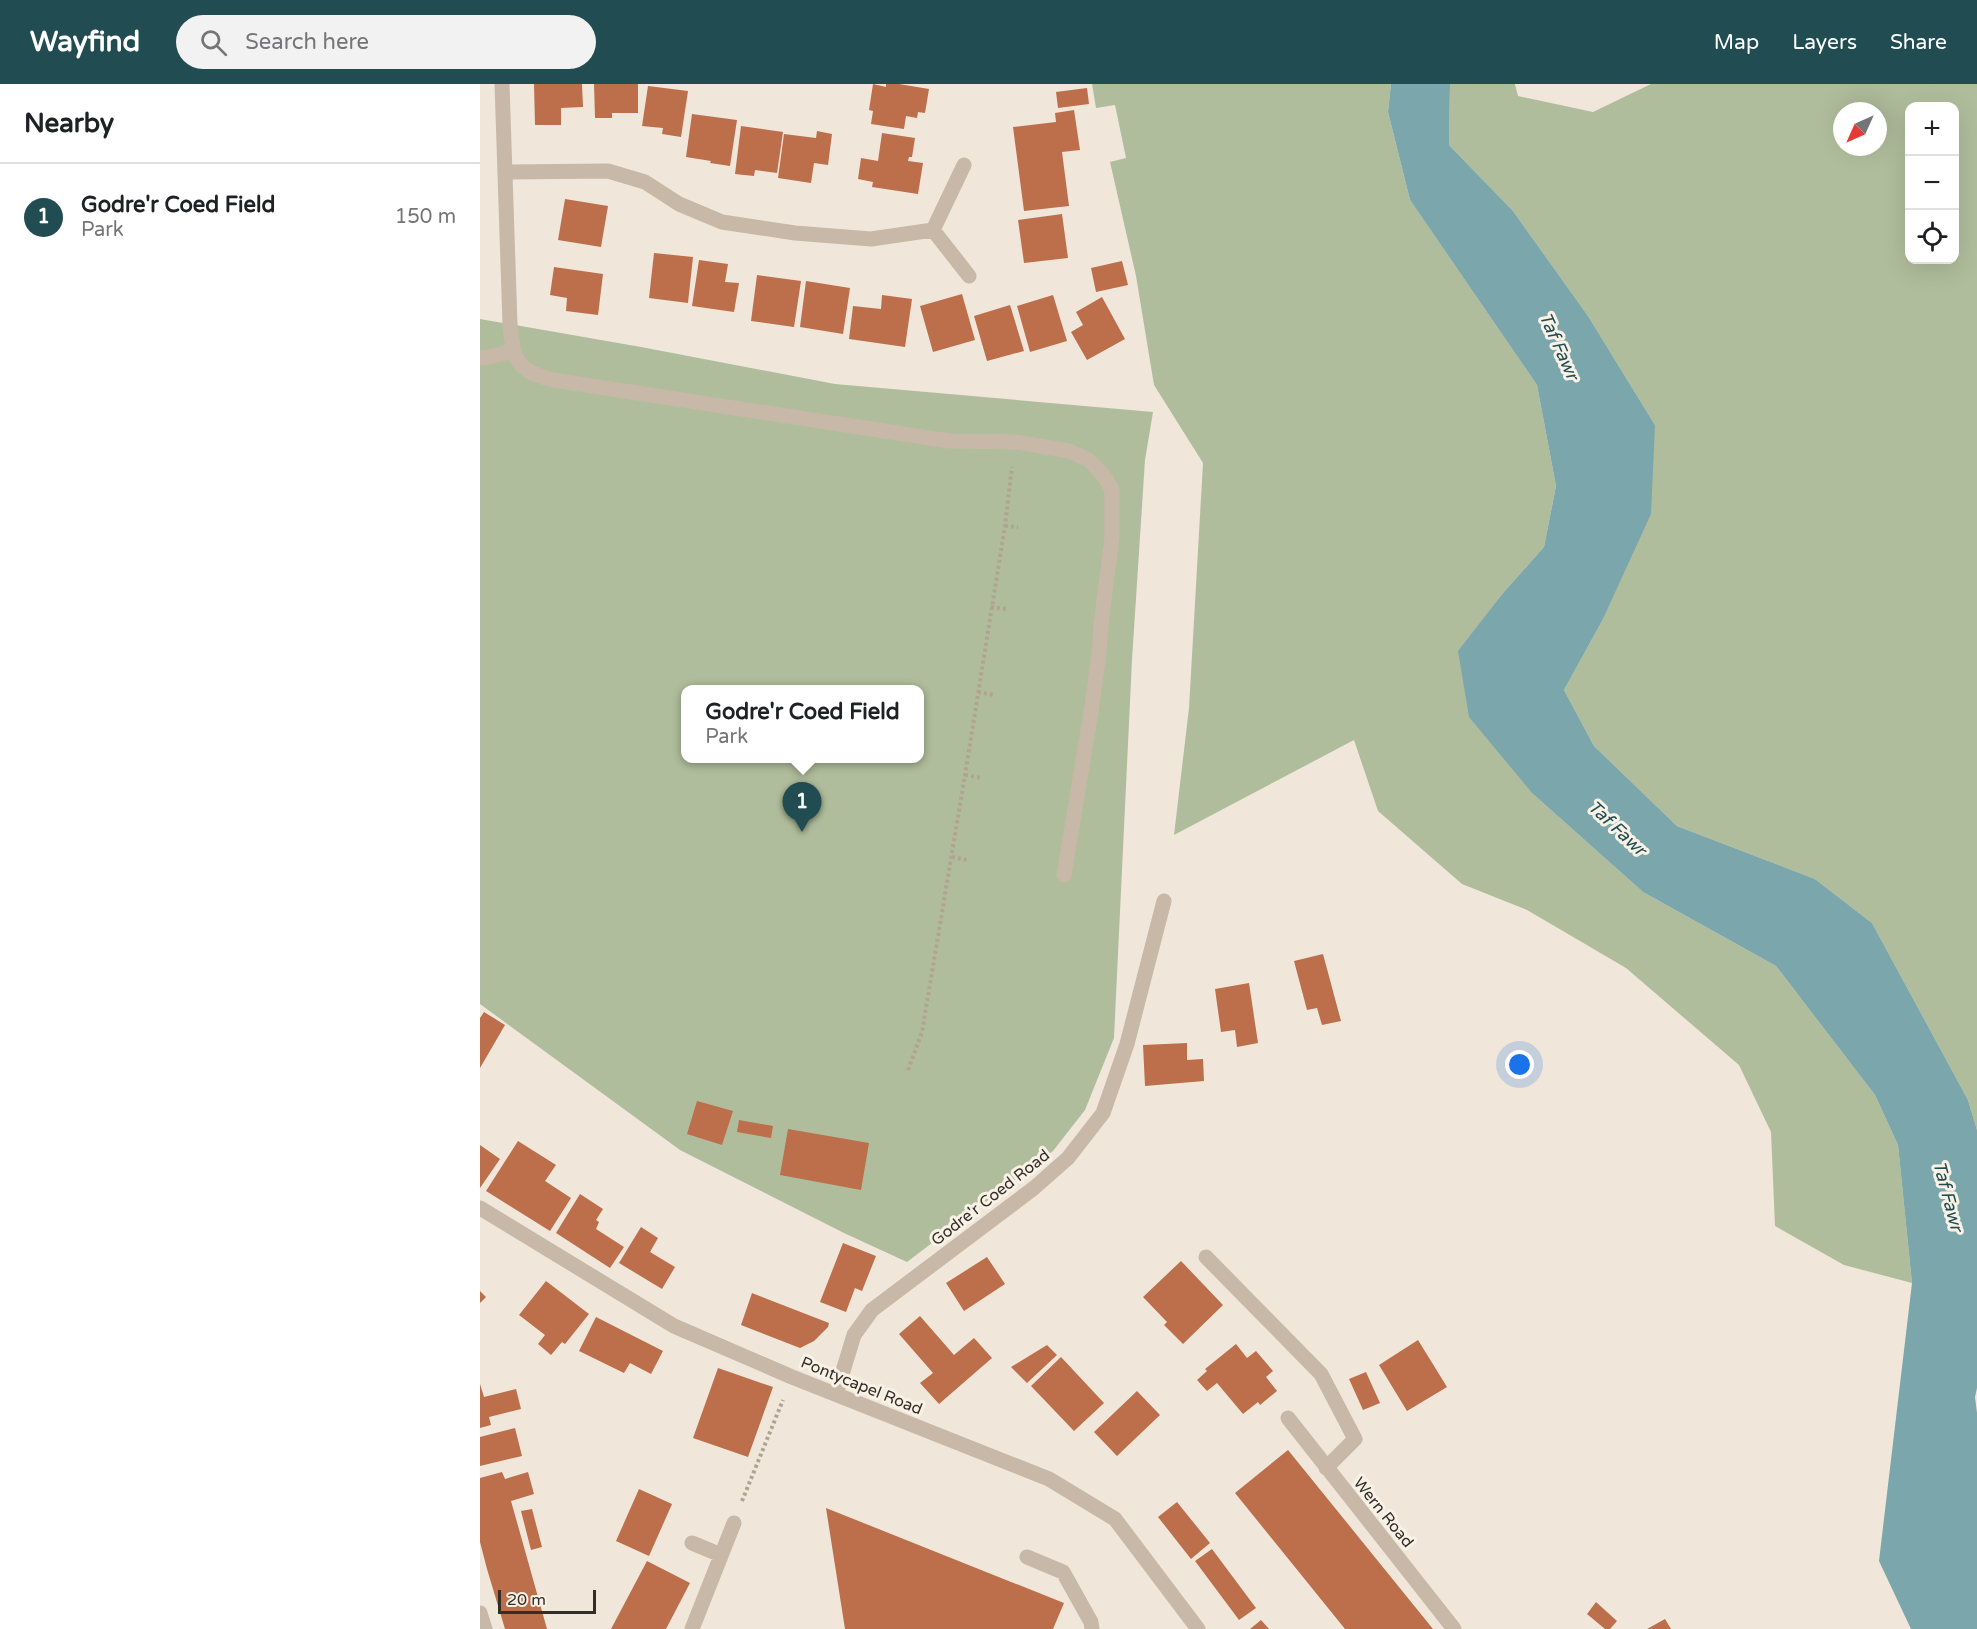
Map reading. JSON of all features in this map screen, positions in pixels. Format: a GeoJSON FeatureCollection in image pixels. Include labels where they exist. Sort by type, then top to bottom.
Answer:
{"type":"FeatureCollection","features":[{"type":"Feature","properties":{"kind":"street"},"geometry":{"type":"LineString","coordinates":[[502,84],[512,351],[519,363],[534,375],[553,380],[949,441],[1020,443],[1069,451],[1089,460],[1104,476],[1112,490],[1112,538],[1091,712],[1064,875]]}},
{"type":"Feature","properties":{"kind":"street"},"geometry":{"type":"LineString","coordinates":[[933,230],[964,165]]}},
{"type":"Feature","properties":{"kind":"street"},"geometry":{"type":"LineString","coordinates":[[506,172],[608,171],[645,182],[679,204],[722,222],[795,233],[872,239],[933,230]]}},
{"type":"Feature","properties":{"kind":"street"},"geometry":{"type":"LineString","coordinates":[[933,230],[969,276]]}},
{"type":"Feature","properties":{"kind":"street"},"geometry":{"type":"LineString","coordinates":[[480,358],[512,351]]}},
{"type":"Feature","properties":{"kind":"street","name":"Godre'r Coed Road"},"geometry":{"type":"LineString","coordinates":[[836,1394],[855,1335],[872,1310],[1060,1166],[1103,1113],[1127,1044],[1164,901]]}},
{"type":"Feature","properties":{"kind":"street","name":"Pontycapel Road"},"geometry":{"type":"LineString","coordinates":[[480,1208],[674,1326],[792,1377],[1049,1479],[1115,1519],[1198,1629]]}},
{"type":"Feature","properties":{"kind":"street"},"geometry":{"type":"LineString","coordinates":[[1206,1257],[1321,1374],[1354,1438],[1326,1468]]}},
{"type":"Feature","properties":{"kind":"street","name":"Wern Road"},"geometry":{"type":"LineString","coordinates":[[1288,1418],[1454,1629]]}},
{"type":"Feature","properties":{"kind":"street"},"geometry":{"type":"LineString","coordinates":[[692,1629],[734,1522]]}},
{"type":"Feature","properties":{"kind":"street"},"geometry":{"type":"LineString","coordinates":[[692,1543],[721,1555]]}},
{"type":"Feature","properties":{"kind":"street"},"geometry":{"type":"LineString","coordinates":[[1026,1557],[1063,1572],[1091,1622],[1092,1629]]}},
{"type":"Feature","properties":{"kind":"street"},"geometry":{"type":"LineString","coordinates":[[480,1613],[485,1629]]}},
{"type":"Feature","properties":{"kind":"path"},"geometry":{"type":"LineString","coordinates":[[908,1070],[922,1032],[952,857],[1005,526],[1012,463]]}},
{"type":"Feature","properties":{"kind":"path"},"geometry":{"type":"LineString","coordinates":[[1005,526],[1018,527]]}},
{"type":"Feature","properties":{"kind":"path"},"geometry":{"type":"LineString","coordinates":[[991,607],[1006,609]]}},
{"type":"Feature","properties":{"kind":"path"},"geometry":{"type":"LineString","coordinates":[[978,692],[994,695]]}},
{"type":"Feature","properties":{"kind":"path"},"geometry":{"type":"LineString","coordinates":[[965,775],[981,778]]}},
{"type":"Feature","properties":{"kind":"path"},"geometry":{"type":"LineString","coordinates":[[952,857],[967,860]]}},
{"type":"Feature","properties":{"kind":"path"},"geometry":{"type":"LineString","coordinates":[[734,1522],[792,1377]]}},
{"type":"Feature","properties":{"kind":"green space"},"geometry":{"type":"Polygon","coordinates":[[[1092,84],[1391,84],[1388,112],[1410,200],[1537,385],[1556,486],[1544,547],[1503,593],[1459,651],[1533,794],[1643,892],[1776,966],[1875,1095],[1898,1145],[1912,1283],[1844,1265],[1775,1226],[1771,1132],[1739,1065],[1626,968],[1527,910],[1462,884],[1378,811],[1354,740],[1174,835],[1189,708],[1203,463],[1154,385],[1136,276],[1110,162],[1126,158],[1115,105],[1096,108],[1092,84]]]}},
{"type":"Feature","properties":{"kind":"green space"},"geometry":{"type":"Polygon","coordinates":[[[1450,84],[1515,84],[1518,96],[1593,112],[1651,84],[1977,84],[1977,1130],[1968,1100],[1872,923],[1815,879],[1677,826],[1594,746],[1564,690],[1602,621],[1655,425],[1588,316],[1513,211],[1449,145],[1450,84]]]}},
{"type":"Feature","properties":{"kind":"green space"},"geometry":{"type":"Polygon","coordinates":[[[480,319],[835,384],[1153,412],[1145,460],[1132,660],[1114,1038],[1085,1110],[1053,1151],[907,1262],[844,1233],[680,1150],[480,1004],[480,319]]]}},
{"type":"Feature","properties":{"kind":"water","name":"Taf Fawr"},"geometry":{"type":"Polygon","coordinates":[[[1391,84],[1450,84],[1449,145],[1513,211],[1588,316],[1655,425],[1651,514],[1602,621],[1564,690],[1594,746],[1677,826],[1815,879],[1872,923],[1968,1100],[1977,1130],[1977,1388],[1975,1397],[1977,1413],[1977,1629],[1911,1629],[1879,1561],[1912,1283],[1898,1145],[1875,1095],[1776,966],[1643,892],[1533,794],[1469,717],[1458,651],[1503,593],[1544,547],[1556,486],[1537,385],[1410,200],[1388,112],[1391,84]]]}},
{"type":"Feature","properties":{"kind":"building"},"geometry":{"type":"Polygon","coordinates":[[[534,84],[582,84],[583,107],[561,108],[561,125],[535,125],[534,84]]]}},
{"type":"Feature","properties":{"kind":"building"},"geometry":{"type":"Polygon","coordinates":[[[594,84],[638,84],[638,113],[612,113],[612,118],[595,118],[594,84]]]}},
{"type":"Feature","properties":{"kind":"building"},"geometry":{"type":"Polygon","coordinates":[[[873,84],[886,87],[886,84],[899,84],[929,89],[925,113],[918,112],[917,118],[906,116],[904,129],[871,124],[873,111],[869,110],[873,84]]]}},
{"type":"Feature","properties":{"kind":"building"},"geometry":{"type":"Polygon","coordinates":[[[648,86],[688,91],[681,137],[662,134],[663,128],[642,126],[648,86]]]}},
{"type":"Feature","properties":{"kind":"building"},"geometry":{"type":"Polygon","coordinates":[[[1087,88],[1089,104],[1058,108],[1056,92],[1087,88]]]}},
{"type":"Feature","properties":{"kind":"building"},"geometry":{"type":"Polygon","coordinates":[[[1074,110],[1080,150],[1062,152],[1069,206],[1024,211],[1013,127],[1056,122],[1055,113],[1074,110]]]}},
{"type":"Feature","properties":{"kind":"building"},"geometry":{"type":"Polygon","coordinates":[[[692,114],[737,120],[730,166],[686,157],[692,114]]]}},
{"type":"Feature","properties":{"kind":"building"},"geometry":{"type":"Polygon","coordinates":[[[741,126],[783,132],[777,173],[755,170],[754,176],[735,174],[741,126]]]}},
{"type":"Feature","properties":{"kind":"building"},"geometry":{"type":"Polygon","coordinates":[[[817,131],[832,134],[828,165],[814,163],[811,183],[778,178],[784,134],[816,138],[817,131]]]}},
{"type":"Feature","properties":{"kind":"building"},"geometry":{"type":"Polygon","coordinates":[[[882,133],[915,138],[912,157],[909,157],[908,161],[923,163],[918,194],[872,187],[873,182],[858,179],[861,158],[878,161],[882,133]]]}},
{"type":"Feature","properties":{"kind":"building"},"geometry":{"type":"Polygon","coordinates":[[[565,199],[608,206],[601,247],[558,240],[565,199]]]}},
{"type":"Feature","properties":{"kind":"building"},"geometry":{"type":"Polygon","coordinates":[[[1062,214],[1068,258],[1024,263],[1018,220],[1062,214]]]}},
{"type":"Feature","properties":{"kind":"building"},"geometry":{"type":"Polygon","coordinates":[[[654,253],[693,257],[688,303],[649,298],[654,253]]]}},
{"type":"Feature","properties":{"kind":"building"},"geometry":{"type":"Polygon","coordinates":[[[699,260],[728,264],[725,282],[739,283],[734,312],[692,306],[699,260]]]}},
{"type":"Feature","properties":{"kind":"building"},"geometry":{"type":"Polygon","coordinates":[[[1122,261],[1128,285],[1096,292],[1091,268],[1122,261]]]}},
{"type":"Feature","properties":{"kind":"building"},"geometry":{"type":"Polygon","coordinates":[[[554,267],[603,274],[598,315],[566,311],[567,298],[550,295],[554,267]]]}},
{"type":"Feature","properties":{"kind":"building"},"geometry":{"type":"Polygon","coordinates":[[[757,275],[801,281],[794,327],[751,321],[757,275]]]}},
{"type":"Feature","properties":{"kind":"building"},"geometry":{"type":"Polygon","coordinates":[[[806,281],[850,288],[843,334],[800,327],[806,281]]]}},
{"type":"Feature","properties":{"kind":"building"},"geometry":{"type":"Polygon","coordinates":[[[962,294],[975,340],[933,352],[920,306],[962,294]]]}},
{"type":"Feature","properties":{"kind":"building"},"geometry":{"type":"Polygon","coordinates":[[[882,295],[912,299],[905,347],[849,339],[853,306],[881,309],[882,295]]]}},
{"type":"Feature","properties":{"kind":"building"},"geometry":{"type":"Polygon","coordinates":[[[1053,295],[1067,341],[1030,352],[1017,306],[1053,295]]]}},
{"type":"Feature","properties":{"kind":"building"},"geometry":{"type":"Polygon","coordinates":[[[1102,297],[1125,339],[1087,360],[1071,332],[1083,325],[1076,312],[1102,297]]]}},
{"type":"Feature","properties":{"kind":"building"},"geometry":{"type":"Polygon","coordinates":[[[1010,305],[1024,351],[987,361],[974,316],[1010,305]]]}},
{"type":"Feature","properties":{"kind":"building"},"geometry":{"type":"Polygon","coordinates":[[[1323,954],[1341,1021],[1322,1025],[1317,1008],[1307,1010],[1294,961],[1323,954]]]}},
{"type":"Feature","properties":{"kind":"building"},"geometry":{"type":"Polygon","coordinates":[[[1249,983],[1258,1043],[1237,1047],[1235,1030],[1221,1032],[1215,989],[1249,983]]]}},
{"type":"Feature","properties":{"kind":"building"},"geometry":{"type":"Polygon","coordinates":[[[484,1012],[505,1025],[480,1068],[480,1018],[484,1012]]]}},
{"type":"Feature","properties":{"kind":"building"},"geometry":{"type":"Polygon","coordinates":[[[1187,1043],[1187,1060],[1203,1059],[1204,1081],[1145,1086],[1143,1045],[1187,1043]]]}},
{"type":"Feature","properties":{"kind":"building"},"geometry":{"type":"Polygon","coordinates":[[[697,1101],[733,1111],[722,1145],[687,1134],[697,1101]]]}},
{"type":"Feature","properties":{"kind":"building"},"geometry":{"type":"Polygon","coordinates":[[[739,1120],[773,1126],[771,1138],[737,1132],[739,1120]]]}},
{"type":"Feature","properties":{"kind":"building"},"geometry":{"type":"Polygon","coordinates":[[[788,1129],[869,1143],[861,1190],[780,1175],[788,1129]]]}},
{"type":"Feature","properties":{"kind":"building"},"geometry":{"type":"Polygon","coordinates":[[[518,1141],[556,1165],[545,1181],[571,1198],[550,1231],[486,1191],[518,1141]]]}},
{"type":"Feature","properties":{"kind":"building"},"geometry":{"type":"Polygon","coordinates":[[[480,1145],[500,1159],[480,1188],[480,1145]]]}},
{"type":"Feature","properties":{"kind":"building"},"geometry":{"type":"Polygon","coordinates":[[[580,1194],[603,1209],[596,1220],[599,1222],[596,1229],[624,1247],[610,1268],[556,1233],[580,1194]]]}},
{"type":"Feature","properties":{"kind":"building"},"geometry":{"type":"Polygon","coordinates":[[[641,1227],[658,1238],[650,1252],[675,1267],[662,1289],[619,1263],[641,1227]]]}},
{"type":"Feature","properties":{"kind":"building"},"geometry":{"type":"Polygon","coordinates":[[[843,1243],[876,1256],[862,1291],[855,1288],[846,1312],[820,1302],[843,1243]]]}},
{"type":"Feature","properties":{"kind":"building"},"geometry":{"type":"Polygon","coordinates":[[[987,1257],[1005,1284],[964,1311],[946,1283],[987,1257]]]}},
{"type":"Feature","properties":{"kind":"building"},"geometry":{"type":"Polygon","coordinates":[[[1181,1261],[1223,1305],[1183,1344],[1164,1325],[1167,1322],[1143,1297],[1181,1261]]]}},
{"type":"Feature","properties":{"kind":"building"},"geometry":{"type":"Polygon","coordinates":[[[546,1281],[589,1314],[565,1344],[562,1342],[551,1355],[538,1344],[545,1335],[519,1315],[546,1281]]]}},
{"type":"Feature","properties":{"kind":"building"},"geometry":{"type":"Polygon","coordinates":[[[480,1291],[486,1297],[480,1303],[480,1291]]]}},
{"type":"Feature","properties":{"kind":"building"},"geometry":{"type":"Polygon","coordinates":[[[752,1293],[829,1323],[828,1327],[814,1341],[800,1348],[741,1325],[752,1293]]]}},
{"type":"Feature","properties":{"kind":"building"},"geometry":{"type":"Polygon","coordinates":[[[920,1316],[954,1355],[974,1338],[992,1358],[939,1404],[920,1383],[933,1373],[899,1334],[920,1316]]]}},
{"type":"Feature","properties":{"kind":"building"},"geometry":{"type":"Polygon","coordinates":[[[596,1317],[663,1351],[651,1374],[630,1363],[624,1373],[579,1351],[596,1317]]]}},
{"type":"Feature","properties":{"kind":"building"},"geometry":{"type":"Polygon","coordinates":[[[1418,1340],[1447,1387],[1407,1411],[1379,1365],[1418,1340]]]}},
{"type":"Feature","properties":{"kind":"building"},"geometry":{"type":"Polygon","coordinates":[[[1236,1344],[1247,1358],[1256,1351],[1273,1371],[1266,1377],[1277,1391],[1260,1405],[1258,1402],[1243,1414],[1217,1383],[1207,1391],[1197,1380],[1207,1371],[1205,1369],[1236,1344]]]}},
{"type":"Feature","properties":{"kind":"building"},"geometry":{"type":"Polygon","coordinates":[[[1047,1345],[1057,1355],[1027,1383],[1011,1367],[1047,1345]]]}},
{"type":"Feature","properties":{"kind":"building"},"geometry":{"type":"Polygon","coordinates":[[[1061,1357],[1104,1403],[1074,1431],[1031,1386],[1061,1357]]]}},
{"type":"Feature","properties":{"kind":"building"},"geometry":{"type":"Polygon","coordinates":[[[718,1368],[773,1387],[748,1457],[693,1438],[718,1368]]]}},
{"type":"Feature","properties":{"kind":"building"},"geometry":{"type":"Polygon","coordinates":[[[1366,1372],[1380,1403],[1363,1410],[1349,1379],[1366,1372]]]}},
{"type":"Feature","properties":{"kind":"building"},"geometry":{"type":"Polygon","coordinates":[[[480,1384],[484,1397],[516,1389],[521,1409],[489,1417],[491,1425],[480,1428],[480,1384]]]}},
{"type":"Feature","properties":{"kind":"building"},"geometry":{"type":"Polygon","coordinates":[[[1137,1391],[1160,1415],[1117,1456],[1094,1432],[1137,1391]]]}},
{"type":"Feature","properties":{"kind":"building"},"geometry":{"type":"Polygon","coordinates":[[[515,1428],[522,1456],[480,1466],[480,1437],[515,1428]]]}},
{"type":"Feature","properties":{"kind":"building"},"geometry":{"type":"Polygon","coordinates":[[[1288,1450],[1433,1629],[1345,1629],[1235,1493],[1288,1450]]]}},
{"type":"Feature","properties":{"kind":"building"},"geometry":{"type":"Polygon","coordinates":[[[502,1472],[505,1479],[528,1472],[534,1494],[511,1501],[547,1629],[505,1629],[487,1569],[480,1542],[480,1478],[502,1472]]]}},
{"type":"Feature","properties":{"kind":"building"},"geometry":{"type":"Polygon","coordinates":[[[639,1489],[672,1504],[649,1556],[616,1541],[639,1489]]]}},
{"type":"Feature","properties":{"kind":"building"},"geometry":{"type":"Polygon","coordinates":[[[1177,1502],[1210,1543],[1191,1559],[1158,1517],[1177,1502]]]}},
{"type":"Feature","properties":{"kind":"building"},"geometry":{"type":"Polygon","coordinates":[[[826,1508],[1064,1603],[1053,1629],[845,1629],[826,1508]]]}},
{"type":"Feature","properties":{"kind":"building"},"geometry":{"type":"Polygon","coordinates":[[[532,1509],[542,1547],[531,1550],[521,1511],[532,1509]]]}},
{"type":"Feature","properties":{"kind":"building"},"geometry":{"type":"Polygon","coordinates":[[[1212,1549],[1256,1608],[1239,1620],[1195,1561],[1212,1549]]]}},
{"type":"Feature","properties":{"kind":"building"},"geometry":{"type":"Polygon","coordinates":[[[647,1561],[690,1583],[666,1629],[611,1629],[647,1561]]]}},
{"type":"Feature","properties":{"kind":"building"},"geometry":{"type":"Polygon","coordinates":[[[1596,1602],[1617,1621],[1610,1629],[1605,1629],[1587,1614],[1596,1602]]]}},
{"type":"Feature","properties":{"kind":"building"},"geometry":{"type":"Polygon","coordinates":[[[1665,1619],[1671,1629],[1647,1629],[1665,1619]]]}},
{"type":"Feature","properties":{"kind":"building"},"geometry":{"type":"Polygon","coordinates":[[[1261,1620],[1269,1629],[1250,1629],[1261,1620]]]}},
{"type":"Feature","properties":{"kind":"place","name":"Godre'r Coed Field"},"geometry":{"type":"Point","coordinates":[802,832]}}]}
